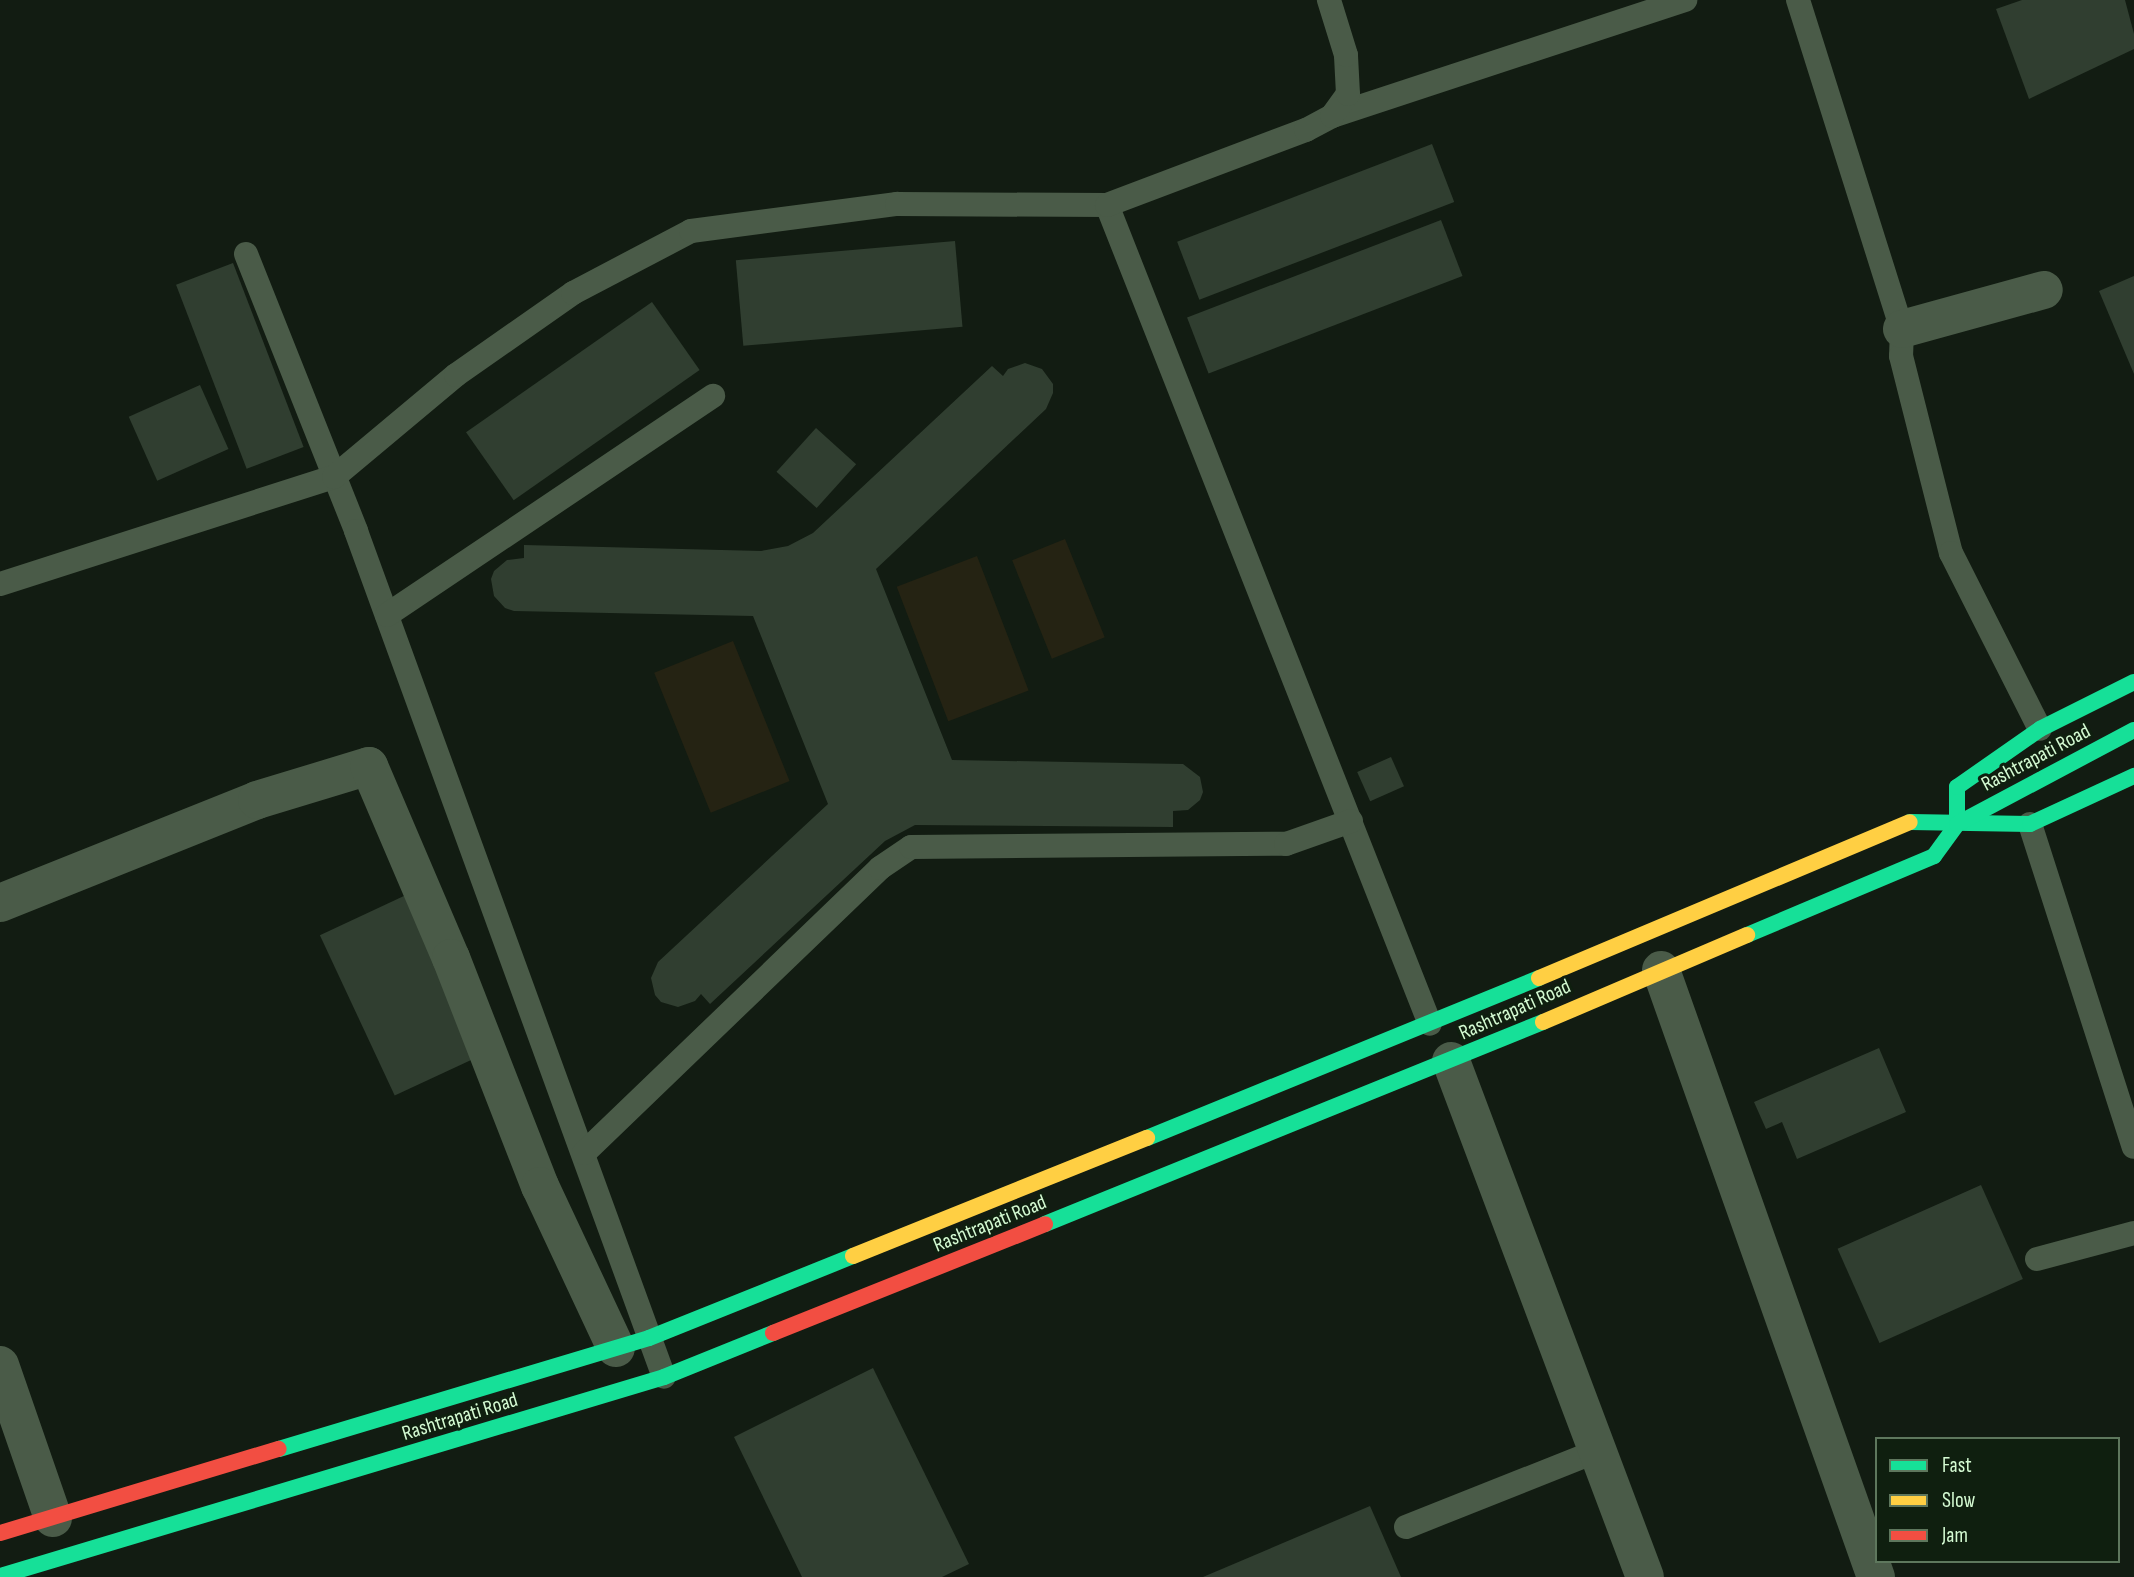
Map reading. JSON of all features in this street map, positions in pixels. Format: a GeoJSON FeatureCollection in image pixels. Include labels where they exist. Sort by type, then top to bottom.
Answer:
{"type":"FeatureCollection","features":[{"type":"Feature","properties":{"kind":"street"},"geometry":{"type":"LineString","coordinates":[[1902,329],[2045,290]]}},
{"type":"Feature","properties":{"kind":"street"},"geometry":{"type":"LineString","coordinates":[[2134,682],[2040,729],[1957,787],[1957,824],[2030,824],[2134,776]]}},
{"type":"Feature","properties":{"kind":"street","name":"Rashtrapati Road"},"geometry":{"type":"LineString","coordinates":[[0,1576],[664,1377],[1451,1061],[1934,856],[1957,824],[2134,730]]}},
{"type":"Feature","properties":{"kind":"street"},"geometry":{"type":"LineString","coordinates":[[0,903],[257,800],[369,766],[451,958],[540,1186],[633,1343]]}},
{"type":"Feature","properties":{"kind":"street","name":"Rashtrapati Road"},"geometry":{"type":"LineString","coordinates":[[0,1533],[633,1343],[1430,1024],[1906,822],[1957,824]]}},
{"type":"Feature","properties":{"kind":"street"},"geometry":{"type":"LineString","coordinates":[[1661,970],[1876,1577]]}},
{"type":"Feature","properties":{"kind":"street"},"geometry":{"type":"LineString","coordinates":[[1451,1061],[1645,1577]]}},
{"type":"Feature","properties":{"kind":"street"},"geometry":{"type":"LineString","coordinates":[[0,1365],[52,1518]]}},
{"type":"Feature","properties":{"kind":"lane"},"geometry":{"type":"LineString","coordinates":[[1329,0],[1346,55],[1348,94],[1332,116]]}},
{"type":"Feature","properties":{"kind":"lane"},"geometry":{"type":"LineString","coordinates":[[0,584],[334,477],[456,375],[573,293],[691,231],[897,204],[1107,205],[1306,130],[1332,116],[1685,0]]}},
{"type":"Feature","properties":{"kind":"lane"},"geometry":{"type":"LineString","coordinates":[[1798,0],[1902,329],[1901,356],[1951,553],[2040,729]]}},
{"type":"Feature","properties":{"kind":"lane"},"geometry":{"type":"LineString","coordinates":[[1107,205],[1430,1024]]}},
{"type":"Feature","properties":{"kind":"lane"},"geometry":{"type":"LineString","coordinates":[[246,254],[387,615],[584,1153],[633,1343],[664,1377]]}},
{"type":"Feature","properties":{"kind":"lane"},"geometry":{"type":"LineString","coordinates":[[387,615],[713,396]]}},
{"type":"Feature","properties":{"kind":"lane"},"geometry":{"type":"LineString","coordinates":[[584,1153],[880,868],[911,846],[1286,844],[1351,821]]}},
{"type":"Feature","properties":{"kind":"lane"},"geometry":{"type":"LineString","coordinates":[[2030,824],[2134,1147]]}},
{"type":"Feature","properties":{"kind":"lane"},"geometry":{"type":"LineString","coordinates":[[2037,1259],[2134,1233]]}},
{"type":"Feature","properties":{"kind":"lane"},"geometry":{"type":"LineString","coordinates":[[1406,1527],[1597,1451]]}},
{"type":"Feature","properties":{"kind":"shaded area"},"geometry":{"type":"Polygon","coordinates":[[[1065,539],[1105,637],[1052,659],[1012,560],[1065,539]]]}},
{"type":"Feature","properties":{"kind":"shaded area"},"geometry":{"type":"Polygon","coordinates":[[[977,556],[1029,690],[948,721],[897,587],[977,556]]]}},
{"type":"Feature","properties":{"kind":"shaded area"},"geometry":{"type":"Polygon","coordinates":[[[733,641],[790,781],[711,813],[654,673],[733,641]]]}},
{"type":"Feature","properties":{"kind":"building"},"geometry":{"type":"Polygon","coordinates":[[[2022,0],[2125,0],[2134,34],[2134,49],[2029,99],[1996,9],[2022,0]]]}},
{"type":"Feature","properties":{"kind":"building"},"geometry":{"type":"Polygon","coordinates":[[[1432,144],[1454,202],[1199,300],[1177,242],[1432,144]]]}},
{"type":"Feature","properties":{"kind":"building"},"geometry":{"type":"Polygon","coordinates":[[[1441,220],[1463,276],[1209,373],[1187,317],[1441,220]]]}},
{"type":"Feature","properties":{"kind":"building"},"geometry":{"type":"Polygon","coordinates":[[[955,241],[962,327],[743,346],[736,260],[955,241]]]}},
{"type":"Feature","properties":{"kind":"building"},"geometry":{"type":"Polygon","coordinates":[[[233,263],[304,447],[247,469],[176,285],[233,263]]]}},
{"type":"Feature","properties":{"kind":"building"},"geometry":{"type":"Polygon","coordinates":[[[2134,276],[2134,374],[2099,291],[2134,276]]]}},
{"type":"Feature","properties":{"kind":"building"},"geometry":{"type":"Polygon","coordinates":[[[652,302],[700,370],[514,500],[466,432],[652,302]]]}},
{"type":"Feature","properties":{"kind":"building"},"geometry":{"type":"Polygon","coordinates":[[[1025,363],[1042,369],[1053,384],[1053,393],[1046,409],[876,569],[952,760],[1183,764],[1200,777],[1203,792],[1200,800],[1188,810],[1173,811],[1173,827],[915,825],[885,841],[710,1004],[701,994],[695,1001],[678,1007],[661,1002],[655,995],[651,978],[658,962],[828,804],[753,616],[514,611],[505,608],[494,596],[491,579],[494,571],[507,560],[524,558],[524,545],[761,551],[788,546],[813,533],[992,366],[1003,376],[1008,369],[1025,363]]]}},
{"type":"Feature","properties":{"kind":"building"},"geometry":{"type":"Polygon","coordinates":[[[200,385],[228,449],[157,481],[129,417],[200,385]]]}},
{"type":"Feature","properties":{"kind":"building"},"geometry":{"type":"Polygon","coordinates":[[[816,428],[856,464],[817,508],[777,472],[816,428]]]}},
{"type":"Feature","properties":{"kind":"building"},"geometry":{"type":"Polygon","coordinates":[[[1391,757],[1404,786],[1370,801],[1357,772],[1391,757]]]}},
{"type":"Feature","properties":{"kind":"building"},"geometry":{"type":"Polygon","coordinates":[[[406,895],[481,1055],[395,1096],[320,935],[406,895]]]}},
{"type":"Feature","properties":{"kind":"building"},"geometry":{"type":"Polygon","coordinates":[[[1879,1048],[1906,1112],[1797,1159],[1782,1122],[1766,1129],[1754,1102],[1879,1048]]]}},
{"type":"Feature","properties":{"kind":"building"},"geometry":{"type":"Polygon","coordinates":[[[1981,1185],[2023,1279],[1879,1343],[1838,1249],[1981,1185]]]}},
{"type":"Feature","properties":{"kind":"building"},"geometry":{"type":"Polygon","coordinates":[[[873,1368],[969,1564],[942,1577],[802,1577],[734,1437],[873,1368]]]}},
{"type":"Feature","properties":{"kind":"building"},"geometry":{"type":"Polygon","coordinates":[[[1370,1506],[1401,1577],[1203,1577],[1370,1506]]]}},
{"type":"Feature","properties":{"kind":"traffic: fast"},"geometry":{"type":"LineString","coordinates":[[1957,824],[1957,787],[2040,729],[2134,682]]}},
{"type":"Feature","properties":{"kind":"traffic: fast"},"geometry":{"type":"LineString","coordinates":[[1747,935],[1934,856],[1957,824],[2134,730]]}},
{"type":"Feature","properties":{"kind":"traffic: fast"},"geometry":{"type":"LineString","coordinates":[[1910,822],[2030,824],[2134,776]]}},
{"type":"Feature","properties":{"kind":"traffic: fast"},"geometry":{"type":"LineString","coordinates":[[1147,1138],[1539,978]]}},
{"type":"Feature","properties":{"kind":"traffic: fast"},"geometry":{"type":"LineString","coordinates":[[1045,1224],[1543,1022]]}},
{"type":"Feature","properties":{"kind":"traffic: fast"},"geometry":{"type":"LineString","coordinates":[[279,1449],[649,1338],[853,1256]]}},
{"type":"Feature","properties":{"kind":"traffic: fast"},"geometry":{"type":"LineString","coordinates":[[0,1576],[664,1377],[773,1333]]}},
{"type":"Feature","properties":{"kind":"traffic: slow"},"geometry":{"type":"LineString","coordinates":[[1539,978],[1910,822]]}},
{"type":"Feature","properties":{"kind":"traffic: slow"},"geometry":{"type":"LineString","coordinates":[[1543,1022],[1747,935]]}},
{"type":"Feature","properties":{"kind":"traffic: slow"},"geometry":{"type":"LineString","coordinates":[[853,1256],[1147,1138]]}},
{"type":"Feature","properties":{"kind":"traffic: jam"},"geometry":{"type":"LineString","coordinates":[[773,1333],[1045,1224]]}},
{"type":"Feature","properties":{"kind":"traffic: jam"},"geometry":{"type":"LineString","coordinates":[[0,1533],[279,1449]]}}]}
